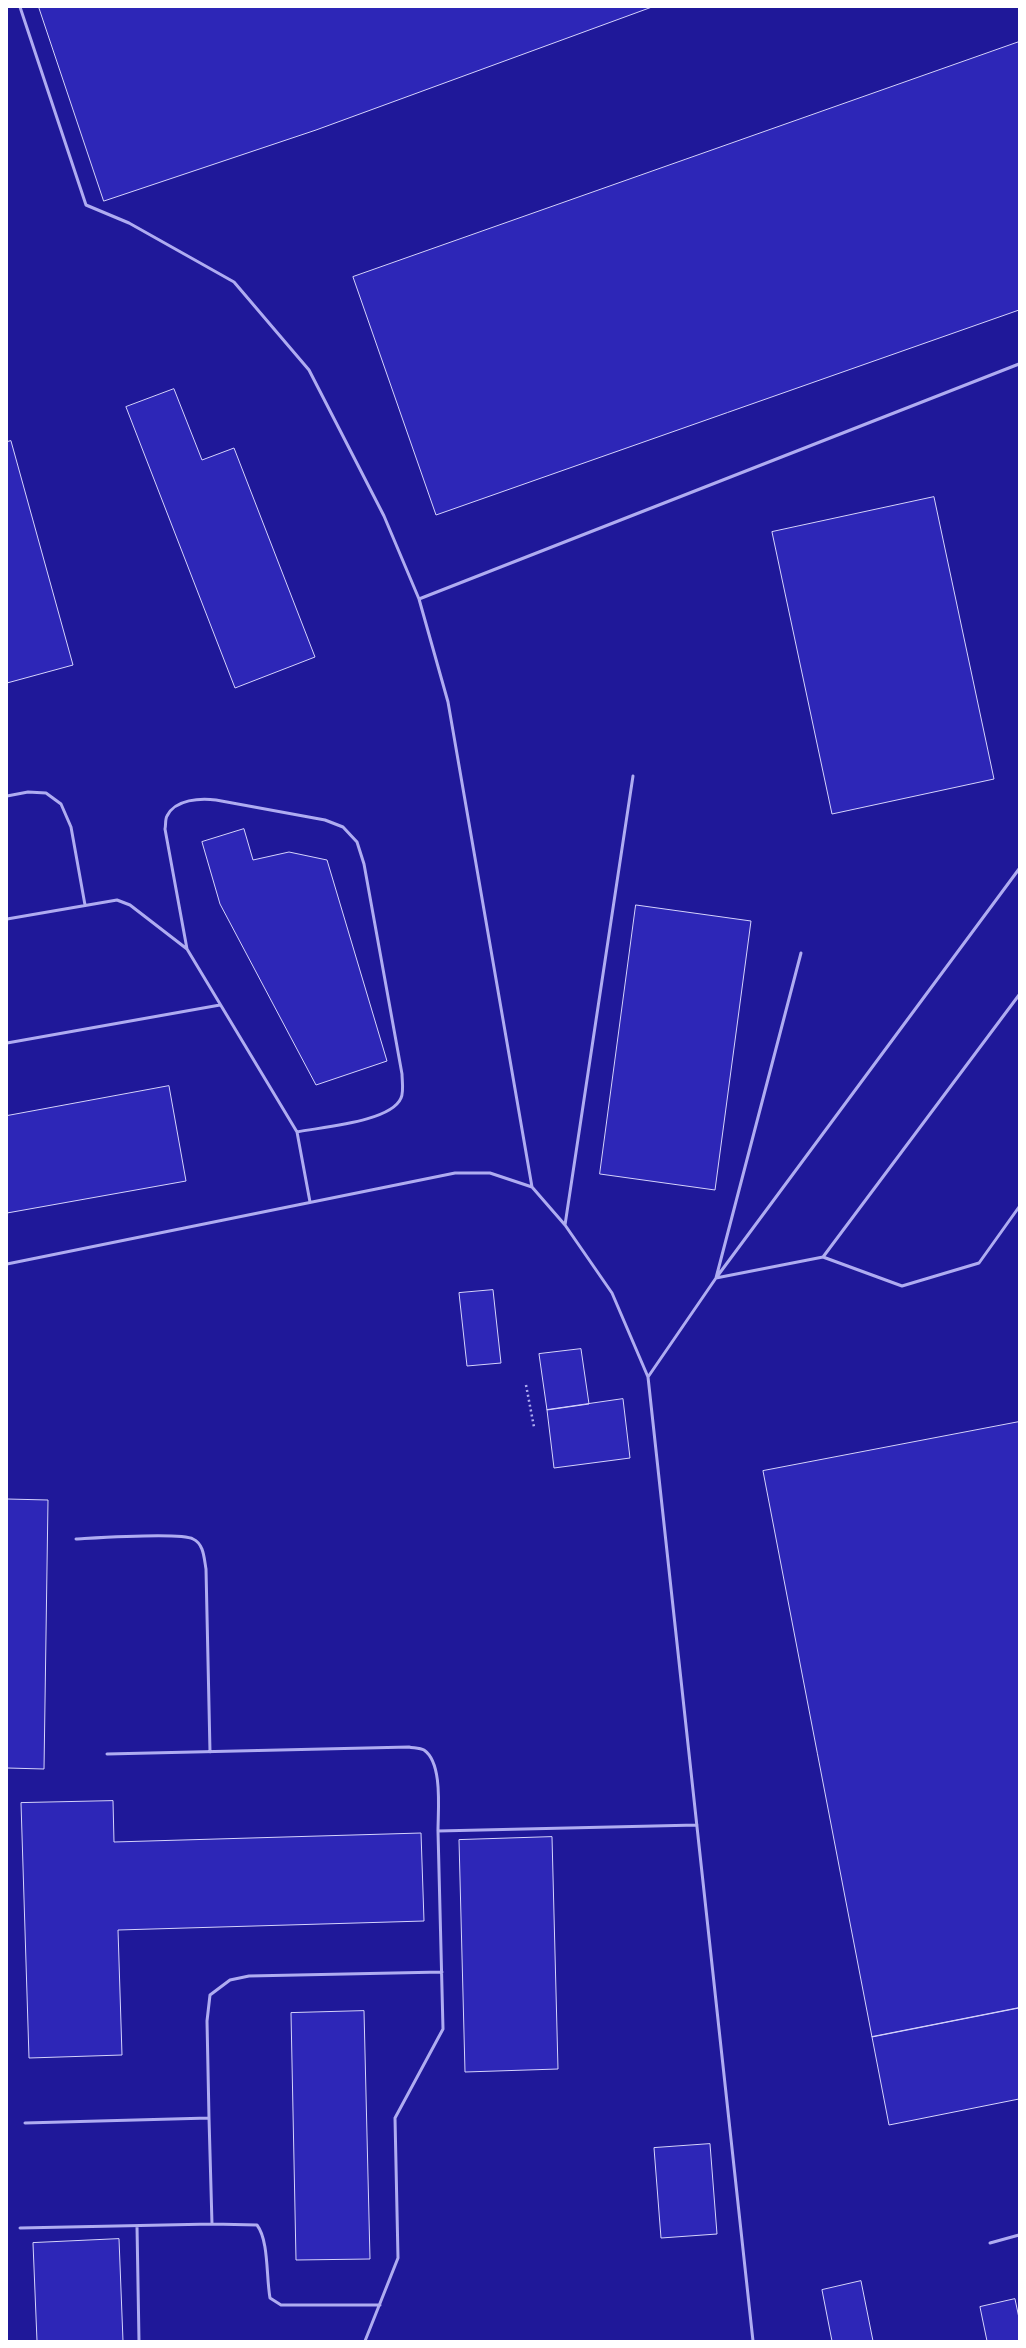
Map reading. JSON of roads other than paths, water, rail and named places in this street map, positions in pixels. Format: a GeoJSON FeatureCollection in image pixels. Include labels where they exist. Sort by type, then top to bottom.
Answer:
{"type":"FeatureCollection","features":[{"type":"Feature","properties":{"kind":"lane"},"geometry":{"type":"LineString","coordinates":[[20,7],[86,205],[129,223],[234,282],[309,370],[384,516],[419,599],[448,702],[532,1187]]}},
{"type":"Feature","properties":{"kind":"lane"},"geometry":{"type":"LineString","coordinates":[[419,599],[1019,364]]}},
{"type":"Feature","properties":{"kind":"lane"},"geometry":{"type":"LineString","coordinates":[[565,1225],[633,776]]}},
{"type":"Feature","properties":{"kind":"lane"},"geometry":{"type":"LineString","coordinates":[[7,796],[28,792],[46,793],[61,804],[71,828],[85,905]]}},
{"type":"Feature","properties":{"kind":"lane"},"geometry":{"type":"LineString","coordinates":[[297,1132],[373,1118],[390,1111],[401,1098],[402,1074],[364,864],[357,842],[343,827],[324,820],[203,798],[178,805],[167,816],[165,829],[187,949],[297,1132],[310,1202]]}},
{"type":"Feature","properties":{"kind":"lane"},"geometry":{"type":"LineString","coordinates":[[648,1377],[716,1278],[1019,869]]}},
{"type":"Feature","properties":{"kind":"lane"},"geometry":{"type":"LineString","coordinates":[[7,919],[117,900],[130,905],[187,949]]}},
{"type":"Feature","properties":{"kind":"lane"},"geometry":{"type":"LineString","coordinates":[[716,1278],[801,953]]}},
{"type":"Feature","properties":{"kind":"lane"},"geometry":{"type":"LineString","coordinates":[[823,1257],[1019,995]]}},
{"type":"Feature","properties":{"kind":"lane"},"geometry":{"type":"LineString","coordinates":[[7,1043],[220,1005]]}},
{"type":"Feature","properties":{"kind":"lane"},"geometry":{"type":"LineString","coordinates":[[7,1264],[455,1173],[490,1173],[532,1187],[565,1225],[612,1293],[648,1377],[753,2341]]}},
{"type":"Feature","properties":{"kind":"lane"},"geometry":{"type":"LineString","coordinates":[[716,1278],[823,1257],[902,1286],[979,1263],[1019,1208]]}},
{"type":"Feature","properties":{"kind":"lane"},"geometry":{"type":"LineString","coordinates":[[76,1539],[176,1536],[193,1539],[202,1548],[206,1569],[210,1752]]}},
{"type":"Feature","properties":{"kind":"lane"},"geometry":{"type":"LineString","coordinates":[[107,1754],[409,1747],[423,1749],[433,1760],[437,1780],[443,2029],[394,2118],[398,2258],[365,2341]]}},
{"type":"Feature","properties":{"kind":"lane"},"geometry":{"type":"LineString","coordinates":[[438,1831],[697,1825]]}},
{"type":"Feature","properties":{"kind":"lane"},"geometry":{"type":"LineString","coordinates":[[212,2224],[207,2021],[210,1995],[230,1980],[249,1976],[442,1972]]}},
{"type":"Feature","properties":{"kind":"lane"},"geometry":{"type":"LineString","coordinates":[[25,2123],[210,2118]]}},
{"type":"Feature","properties":{"kind":"lane"},"geometry":{"type":"LineString","coordinates":[[20,2228],[212,2224],[257,2225],[263,2232],[266,2278],[270,2298],[281,2305],[380,2305]]}},
{"type":"Feature","properties":{"kind":"lane"},"geometry":{"type":"LineString","coordinates":[[136,2226],[139,2341]]}},
{"type":"Feature","properties":{"kind":"lane"},"geometry":{"type":"LineString","coordinates":[[990,2243],[1019,2235]]}}]}
